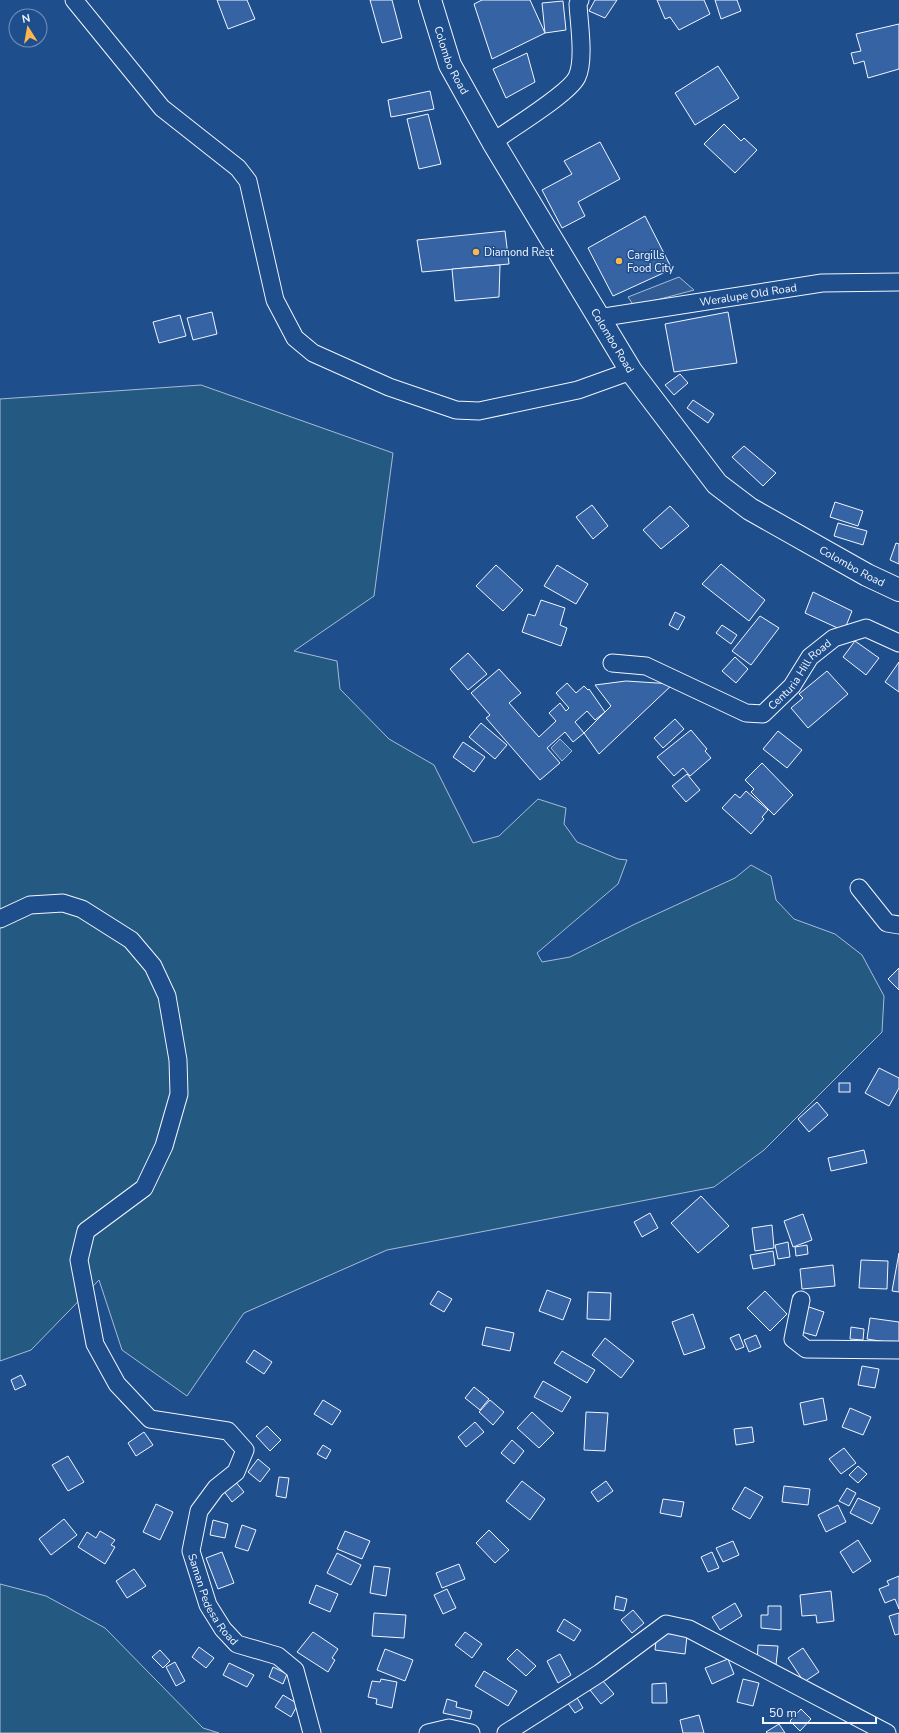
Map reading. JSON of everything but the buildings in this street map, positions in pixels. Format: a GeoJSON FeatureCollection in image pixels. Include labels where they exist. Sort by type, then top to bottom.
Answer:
{"type":"FeatureCollection","features":[{"type":"Feature","properties":{"kind":"highway","name":"Colombo Road"},"geometry":{"type":"LineString","coordinates":[[430,0],[450,65],[493,142],[631,371],[717,484],[750,508],[867,575],[899,590]]}},
{"type":"Feature","properties":{"kind":"street"},"geometry":{"type":"LineString","coordinates":[[74,0],[162,108],[238,168],[248,181],[276,300],[295,338],[313,353],[389,387],[456,410],[479,411],[578,390],[631,371]]}},
{"type":"Feature","properties":{"kind":"street"},"geometry":{"type":"LineString","coordinates":[[493,142],[565,92],[577,77],[580,60],[578,4],[580,0]]}},
{"type":"Feature","properties":{"kind":"street","name":"Weralupe Old Road"},"geometry":{"type":"LineString","coordinates":[[598,318],[822,283],[899,282]]}},
{"type":"Feature","properties":{"kind":"street","name":"Centuria Hill Road"},"geometry":{"type":"LineString","coordinates":[[612,663],[646,666],[746,713],[763,714],[792,686],[810,658],[834,638],[866,628],[899,643]]}},
{"type":"Feature","properties":{"kind":"street"},"geometry":{"type":"LineString","coordinates":[[859,888],[886,923],[899,925]]}},
{"type":"Feature","properties":{"kind":"street","name":"Saman Pedesa Road"},"geometry":{"type":"LineString","coordinates":[[0,919],[30,905],[63,903],[82,909],[131,940],[153,966],[167,996],[178,1060],[179,1094],[164,1146],[144,1188],[86,1231],[79,1260],[95,1344],[118,1384],[150,1420],[228,1431],[245,1450],[236,1472],[216,1488],[200,1511],[191,1552],[208,1605],[223,1629],[237,1644],[278,1656],[295,1670],[312,1733]]}},
{"type":"Feature","properties":{"kind":"street"},"geometry":{"type":"LineString","coordinates":[[801,1300],[793,1340],[806,1349],[899,1350]]}},
{"type":"Feature","properties":{"kind":"street"},"geometry":{"type":"LineString","coordinates":[[506,1733],[600,1673],[666,1624],[689,1628],[887,1733]]}},
{"type":"Feature","properties":{"kind":"street"},"geometry":{"type":"LineString","coordinates":[[428,1733],[448,1728],[471,1733]]}},
{"type":"Feature","properties":{"kind":"shaded area"},"geometry":{"type":"Polygon","coordinates":[[[679,277],[694,290],[634,306],[628,297],[679,277]]]}},
{"type":"Feature","properties":{"kind":"shaded area"},"geometry":{"type":"Polygon","coordinates":[[[201,385],[393,453],[374,596],[294,651],[337,661],[340,689],[389,739],[434,765],[473,843],[499,836],[538,799],[566,808],[564,824],[577,842],[618,859],[627,860],[618,884],[537,953],[542,962],[570,957],[635,924],[735,878],[751,865],[771,876],[776,900],[794,919],[835,934],[862,955],[884,996],[882,1032],[764,1150],[714,1187],[387,1250],[244,1313],[187,1396],[122,1350],[99,1280],[31,1350],[0,1361],[0,399],[201,385]]]}},
{"type":"Feature","properties":{"kind":"shaded area"},"geometry":{"type":"Polygon","coordinates":[[[560,739],[572,751],[562,761],[551,748],[560,739]]]}},
{"type":"Feature","properties":{"kind":"shaded area"},"geometry":{"type":"Polygon","coordinates":[[[0,1584],[46,1596],[105,1628],[203,1728],[219,1733],[0,1733],[0,1584]]]}},
{"type":"Feature","properties":{"kind":"place","name":"Diamond Rest"},"geometry":{"type":"Point","coordinates":[476,252]}},
{"type":"Feature","properties":{"kind":"place","name":"Cargills Food City"},"geometry":{"type":"Point","coordinates":[619,261]}}]}
